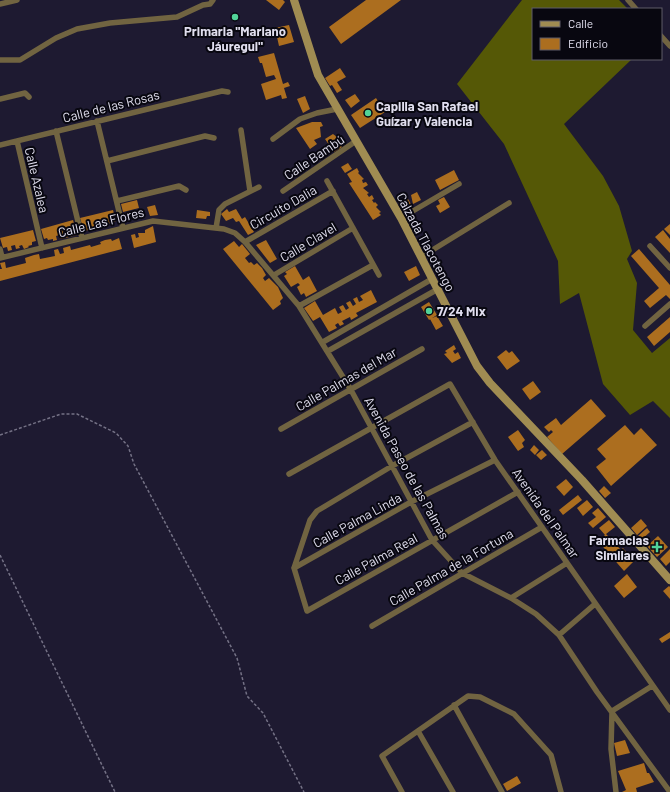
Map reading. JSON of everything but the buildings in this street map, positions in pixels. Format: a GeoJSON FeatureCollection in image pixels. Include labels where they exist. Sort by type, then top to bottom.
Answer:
{"type":"FeatureCollection","features":[{"type":"Feature","properties":{"kind":"street"},"geometry":{"type":"LineString","coordinates":[[0,4],[17,0]]}},
{"type":"Feature","properties":{"kind":"street"},"geometry":{"type":"LineString","coordinates":[[0,60],[20,60],[56,38],[77,29],[110,23],[177,17],[204,2],[210,4],[213,0]]}},
{"type":"Feature","properties":{"kind":"street","name":"Calzada Tlacotengo"},"geometry":{"type":"LineString","coordinates":[[294,0],[313,63],[336,109],[401,218],[477,366],[490,383],[582,480],[670,580]]}},
{"type":"Feature","properties":{"kind":"street"},"geometry":{"type":"LineString","coordinates":[[628,0],[635,8]]}},
{"type":"Feature","properties":{"kind":"street"},"geometry":{"type":"LineString","coordinates":[[662,37],[670,46]]}},
{"type":"Feature","properties":{"kind":"street","name":"Calle de las Rosas"},"geometry":{"type":"LineString","coordinates":[[0,145],[222,90],[228,92]]}},
{"type":"Feature","properties":{"kind":"street"},"geometry":{"type":"LineString","coordinates":[[0,99],[25,93],[29,97]]}},
{"type":"Feature","properties":{"kind":"street"},"geometry":{"type":"LineString","coordinates":[[272,139],[300,119],[336,109]]}},
{"type":"Feature","properties":{"kind":"street"},"geometry":{"type":"LineString","coordinates":[[97,121],[123,228]]}},
{"type":"Feature","properties":{"kind":"street"},"geometry":{"type":"LineString","coordinates":[[241,130],[250,191]]}},
{"type":"Feature","properties":{"kind":"street"},"geometry":{"type":"LineString","coordinates":[[56,131],[82,238]]}},
{"type":"Feature","properties":{"kind":"street"},"geometry":{"type":"LineString","coordinates":[[107,161],[205,136],[214,138]]}},
{"type":"Feature","properties":{"kind":"street","name":"Calle Azalea"},"geometry":{"type":"LineString","coordinates":[[17,141],[42,248]]}},
{"type":"Feature","properties":{"kind":"street","name":"Calle Bambú"},"geometry":{"type":"LineString","coordinates":[[283,191],[356,141]]}},
{"type":"Feature","properties":{"kind":"street","name":"Circuito Dalia"},"geometry":{"type":"LineString","coordinates":[[327,181],[379,275]]}},
{"type":"Feature","properties":{"kind":"street"},"geometry":{"type":"LineString","coordinates":[[401,218],[459,184]]}},
{"type":"Feature","properties":{"kind":"street"},"geometry":{"type":"LineString","coordinates":[[116,201],[179,186],[186,190]]}},
{"type":"Feature","properties":{"kind":"street"},"geometry":{"type":"LineString","coordinates":[[216,228],[218,210],[225,204],[260,187]]}},
{"type":"Feature","properties":{"kind":"street","name":"Circuito Dalia"},"geometry":{"type":"LineString","coordinates":[[245,242],[332,191]]}},
{"type":"Feature","properties":{"kind":"street"},"geometry":{"type":"LineString","coordinates":[[421,257],[509,203]]}},
{"type":"Feature","properties":{"kind":"street","name":"Calle Las Flores"},"geometry":{"type":"LineString","coordinates":[[1,257],[153,221],[216,228],[235,233],[245,242],[274,275],[299,306],[323,342]]}},
{"type":"Feature","properties":{"kind":"street","name":"Calle Clavel"},"geometry":{"type":"LineString","coordinates":[[274,275],[353,228]]}},
{"type":"Feature","properties":{"kind":"street"},"geometry":{"type":"LineString","coordinates":[[650,246],[670,268]]}},
{"type":"Feature","properties":{"kind":"street"},"geometry":{"type":"LineString","coordinates":[[0,249],[1,257]]}},
{"type":"Feature","properties":{"kind":"street"},"geometry":{"type":"LineString","coordinates":[[299,306],[373,265]]}},
{"type":"Feature","properties":{"kind":"street"},"geometry":{"type":"LineString","coordinates":[[323,342],[432,279]]}},
{"type":"Feature","properties":{"kind":"street"},"geometry":{"type":"LineString","coordinates":[[328,351],[438,290]]}},
{"type":"Feature","properties":{"kind":"street"},"geometry":{"type":"LineString","coordinates":[[645,326],[670,304]]}},
{"type":"Feature","properties":{"kind":"street","name":"Avenida Paseo de las Palmas"},"geometry":{"type":"LineString","coordinates":[[323,342],[351,390],[432,540],[462,573],[511,598],[536,614],[559,635],[597,692],[670,792]]}},
{"type":"Feature","properties":{"kind":"street","name":"Calle Palmas del Mar"},"geometry":{"type":"LineString","coordinates":[[281,429],[422,349]]}},
{"type":"Feature","properties":{"kind":"street","name":"Avenida del Palmar"},"geometry":{"type":"LineString","coordinates":[[371,427],[450,384],[495,460],[670,710]]}},
{"type":"Feature","properties":{"kind":"street"},"geometry":{"type":"LineString","coordinates":[[294,568],[310,520],[317,511],[392,466],[473,422]]}},
{"type":"Feature","properties":{"kind":"street"},"geometry":{"type":"LineString","coordinates":[[289,474],[371,427]]}},
{"type":"Feature","properties":{"kind":"street","name":"Calle Palma Linda"},"geometry":{"type":"LineString","coordinates":[[294,568],[412,502],[495,460]]}},
{"type":"Feature","properties":{"kind":"street","name":"Calle Palma Real"},"geometry":{"type":"LineString","coordinates":[[294,568],[307,610],[518,492]]}},
{"type":"Feature","properties":{"kind":"street","name":"Calle Palma de la Fortuna"},"geometry":{"type":"LineString","coordinates":[[372,626],[542,527]]}},
{"type":"Feature","properties":{"kind":"street"},"geometry":{"type":"LineString","coordinates":[[511,598],[567,563]]}},
{"type":"Feature","properties":{"kind":"street"},"geometry":{"type":"LineString","coordinates":[[559,635],[595,604]]}},
{"type":"Feature","properties":{"kind":"street"},"geometry":{"type":"LineString","coordinates":[[616,792],[610,748],[612,711],[652,686]]}},
{"type":"Feature","properties":{"kind":"street"},"geometry":{"type":"LineString","coordinates":[[402,792],[382,756],[468,696],[480,697],[514,714],[551,755],[562,792]]}},
{"type":"Feature","properties":{"kind":"street"},"geometry":{"type":"LineString","coordinates":[[454,705],[502,792]]}},
{"type":"Feature","properties":{"kind":"street"},"geometry":{"type":"LineString","coordinates":[[418,731],[453,792]]}},
{"type":"Feature","properties":{"kind":"path"},"geometry":{"type":"LineString","coordinates":[[0,435],[61,414],[77,414],[116,432],[128,446],[134,464],[237,658],[247,696],[263,713],[304,792]]}},
{"type":"Feature","properties":{"kind":"path"},"geometry":{"type":"LineString","coordinates":[[0,555],[115,792]]}},
{"type":"Feature","properties":{"kind":"shaded area"},"geometry":{"type":"Polygon","coordinates":[[[522,0],[619,0],[627,8],[532,8],[532,60],[631,60],[564,124],[603,176],[619,206],[632,251],[627,259],[637,283],[633,330],[652,353],[670,338],[670,418],[653,401],[630,415],[603,384],[579,293],[560,304],[558,261],[504,144],[457,84],[522,0]]]}},
{"type":"Feature","properties":{"kind":"place","name":"Primaria \"Mariano Jáuregui\""},"geometry":{"type":"Point","coordinates":[235,17]}},
{"type":"Feature","properties":{"kind":"place","name":"Capilla San Rafael Guízar y Valencia"},"geometry":{"type":"Point","coordinates":[368,113]}},
{"type":"Feature","properties":{"kind":"place","name":"7/24 Mix"},"geometry":{"type":"Point","coordinates":[429,311]}},
{"type":"Feature","properties":{"kind":"place","name":"Farmacias Similares"},"geometry":{"type":"Point","coordinates":[657,547]}}]}
